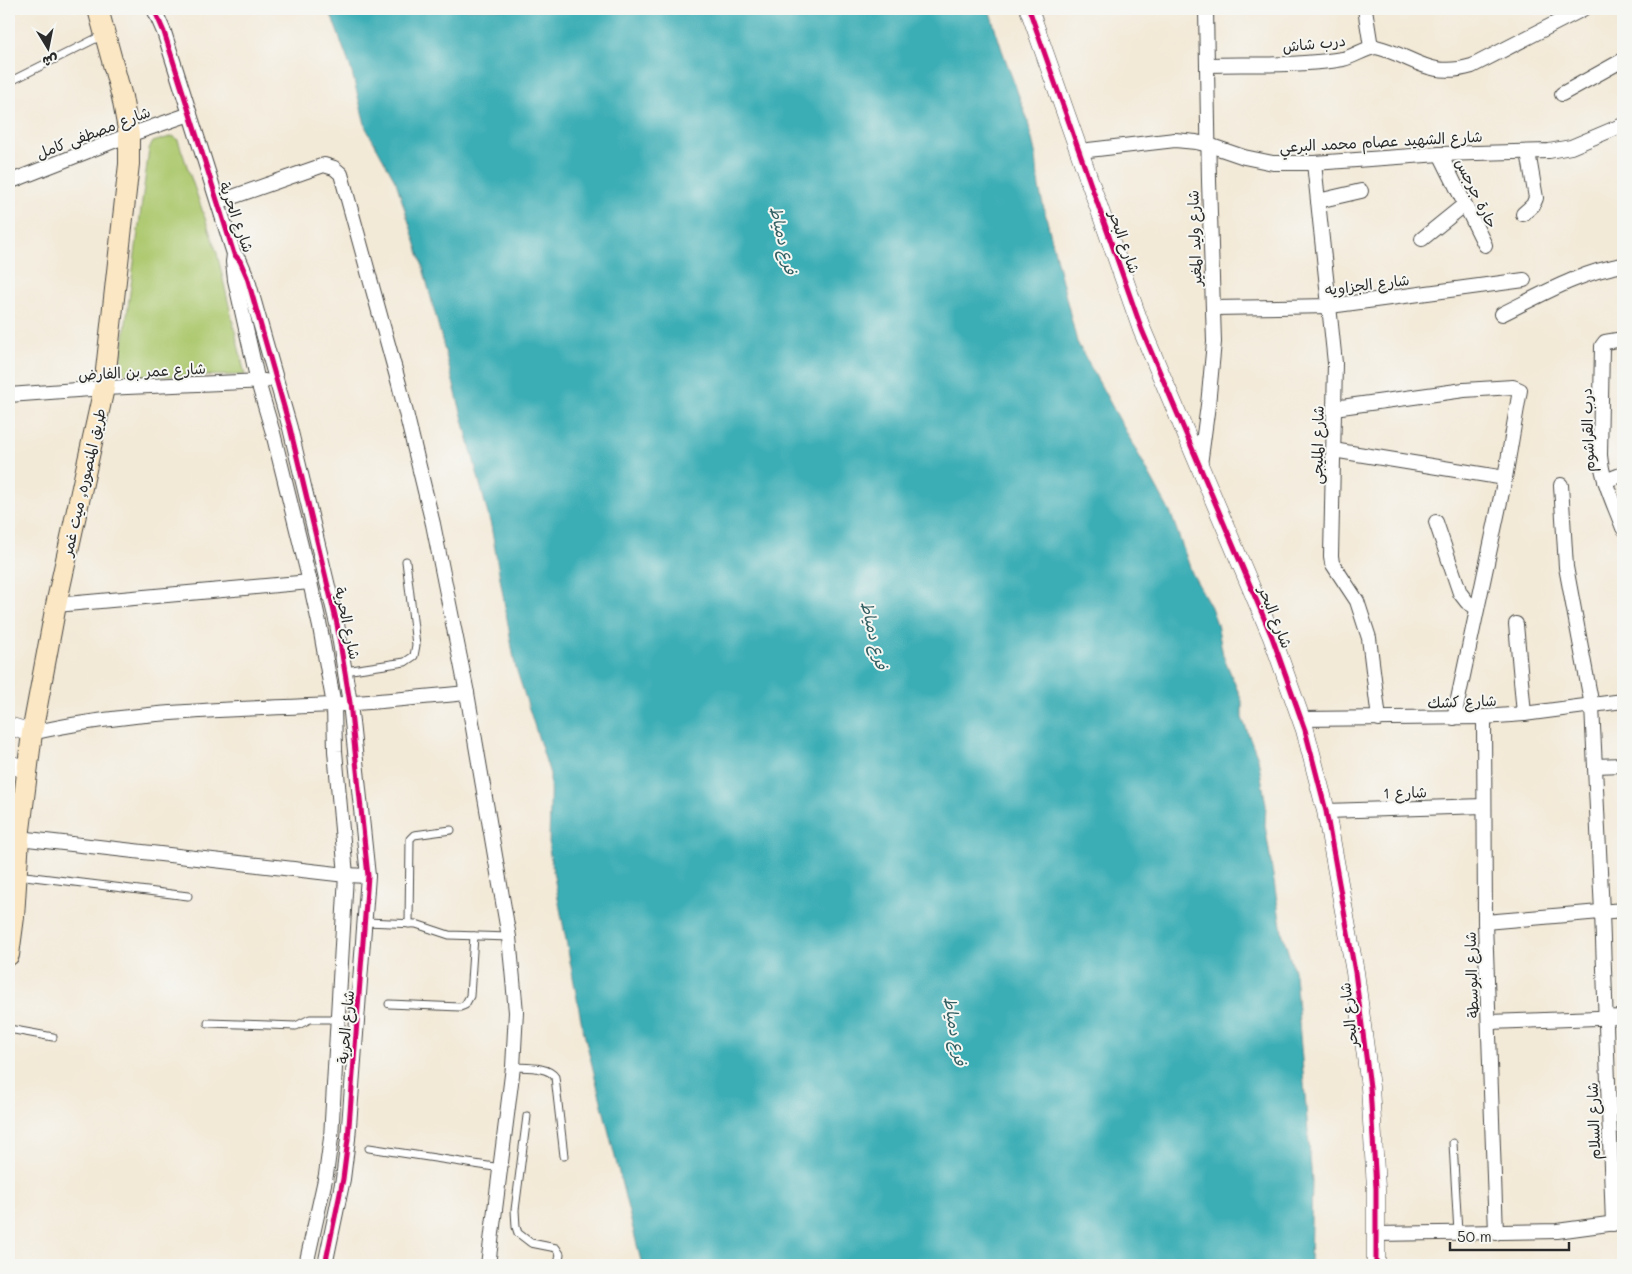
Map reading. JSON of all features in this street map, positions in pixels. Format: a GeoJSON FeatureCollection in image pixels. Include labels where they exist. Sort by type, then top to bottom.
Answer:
{"type":"FeatureCollection","features":[{"type":"Feature","properties":{"kind":"main road","name":"طريق المنصوره, ميت غمر"},"geometry":{"type":"LineString","coordinates":[[9,955],[19,838],[32,733],[56,605],[104,388],[129,164],[129,135],[122,97],[98,9]]}},
{"type":"Feature","properties":{"kind":"street","name":"شارع الحرية"},"geometry":{"type":"LineString","coordinates":[[154,9],[164,32],[234,254],[247,276],[290,428],[337,624],[350,703],[368,876],[348,1139],[343,1179],[325,1265]]}},
{"type":"Feature","properties":{"kind":"street","name":"شارع البحر"},"geometry":{"type":"LineString","coordinates":[[1029,9],[1142,330],[1272,636],[1301,719],[1326,811],[1356,972],[1367,1068],[1376,1188],[1376,1265]]}},
{"type":"Feature","properties":{"kind":"street","name":"شارع وليد المغير"},"geometry":{"type":"LineString","coordinates":[[1200,465],[1214,342],[1206,9]]}},
{"type":"Feature","properties":{"kind":"street"},"geometry":{"type":"LineString","coordinates":[[1365,9],[1371,47],[1380,48],[1435,70],[1460,70],[1472,66],[1583,9]]}},
{"type":"Feature","properties":{"kind":"street","name":"درب شاش"},"geometry":{"type":"LineString","coordinates":[[1208,65],[1294,63],[1342,59],[1371,47]]}},
{"type":"Feature","properties":{"kind":"street"},"geometry":{"type":"LineString","coordinates":[[1562,94],[1623,60]]}},
{"type":"Feature","properties":{"kind":"street","name":"شارع مصطفى كامل"},"geometry":{"type":"LineString","coordinates":[[9,182],[129,135],[190,114]]}},
{"type":"Feature","properties":{"kind":"street","name":"شارع الشهيد عصام محمد البرعي"},"geometry":{"type":"LineString","coordinates":[[1080,151],[1175,140],[1196,142],[1244,157],[1273,162],[1314,163],[1440,154],[1550,151],[1571,147],[1623,126]]}},
{"type":"Feature","properties":{"kind":"street"},"geometry":{"type":"LineString","coordinates":[[1523,214],[1533,205],[1536,198],[1528,152]]}},
{"type":"Feature","properties":{"kind":"street","name":"حارة جرجس"},"geometry":{"type":"LineString","coordinates":[[1440,154],[1485,245]]}},
{"type":"Feature","properties":{"kind":"street","name":"شارع المليجى"},"geometry":{"type":"LineString","coordinates":[[1314,163],[1335,363],[1330,556],[1332,563],[1358,601],[1369,638],[1379,719]]}},
{"type":"Feature","properties":{"kind":"street"},"geometry":{"type":"LineString","coordinates":[[218,202],[324,165],[334,168],[341,174],[399,384],[429,506],[467,692],[509,937],[516,1012],[513,1067],[488,1265]]}},
{"type":"Feature","properties":{"kind":"street"},"geometry":{"type":"LineString","coordinates":[[1318,201],[1360,191]]}},
{"type":"Feature","properties":{"kind":"street"},"geometry":{"type":"LineString","coordinates":[[1422,239],[1464,205]]}},
{"type":"Feature","properties":{"kind":"street","name":"شارع الحرية"},"geometry":{"type":"LineString","coordinates":[[234,254],[234,280],[258,382],[310,582],[334,704],[335,751],[346,875],[339,1016],[331,1138],[326,1175],[306,1265]]}},
{"type":"Feature","properties":{"kind":"street"},"geometry":{"type":"LineString","coordinates":[[1502,314],[1574,279],[1610,267],[1623,265]]}},
{"type":"Feature","properties":{"kind":"street","name":"شارع الجزاويه"},"geometry":{"type":"LineString","coordinates":[[1213,308],[1330,306],[1524,280]]}},
{"type":"Feature","properties":{"kind":"street","name":"درب القراشوم"},"geometry":{"type":"LineString","coordinates":[[1621,339],[1605,342],[1602,346],[1600,455],[1605,481],[1623,528]]}},
{"type":"Feature","properties":{"kind":"street","name":"شارع عمر بن الفارض"},"geometry":{"type":"LineString","coordinates":[[9,395],[104,388],[258,382],[276,379]]}},
{"type":"Feature","properties":{"kind":"street"},"geometry":{"type":"LineString","coordinates":[[1334,408],[1464,390],[1517,388],[1520,390],[1504,478],[1454,718]]}},
{"type":"Feature","properties":{"kind":"street"},"geometry":{"type":"LineString","coordinates":[[1333,450],[1504,478]]}},
{"type":"Feature","properties":{"kind":"street"},"geometry":{"type":"LineString","coordinates":[[1605,481],[1623,474]]}},
{"type":"Feature","properties":{"kind":"street","name":"شارع السلام"},"geometry":{"type":"LineString","coordinates":[[1561,485],[1566,567],[1592,706],[1606,1018],[1618,1223]]}},
{"type":"Feature","properties":{"kind":"street"},"geometry":{"type":"LineString","coordinates":[[1436,522],[1460,593],[1467,602],[1477,608]]}},
{"type":"Feature","properties":{"kind":"street"},"geometry":{"type":"LineString","coordinates":[[56,605],[310,582]]}},
{"type":"Feature","properties":{"kind":"street"},"geometry":{"type":"LineString","coordinates":[[320,627],[337,624]]}},
{"type":"Feature","properties":{"kind":"street"},"geometry":{"type":"LineString","coordinates":[[1516,624],[1524,714]]}},
{"type":"Feature","properties":{"kind":"street"},"geometry":{"type":"LineString","coordinates":[[9,726],[32,733],[99,720],[157,714],[350,703],[467,692]]}},
{"type":"Feature","properties":{"kind":"street","name":"شارع كشك"},"geometry":{"type":"LineString","coordinates":[[1301,719],[1484,717],[1524,714],[1623,701]]}},
{"type":"Feature","properties":{"kind":"street","name":"شارع البوسطة"},"geometry":{"type":"LineString","coordinates":[[1484,717],[1486,922],[1496,1233]]}},
{"type":"Feature","properties":{"kind":"street"},"geometry":{"type":"LineString","coordinates":[[335,751],[355,749]]}},
{"type":"Feature","properties":{"kind":"street"},"geometry":{"type":"LineString","coordinates":[[9,764],[28,770]]}},
{"type":"Feature","properties":{"kind":"street"},"geometry":{"type":"LineString","coordinates":[[1595,766],[1623,765]]}},
{"type":"Feature","properties":{"kind":"street","name":"شارع 1"},"geometry":{"type":"LineString","coordinates":[[1326,811],[1484,806]]}},
{"type":"Feature","properties":{"kind":"street"},"geometry":{"type":"LineString","coordinates":[[19,838],[368,876]]}},
{"type":"Feature","properties":{"kind":"street"},"geometry":{"type":"LineString","coordinates":[[1486,922],[1623,910]]}},
{"type":"Feature","properties":{"kind":"street"},"geometry":{"type":"LineString","coordinates":[[339,1016],[358,1013]]}},
{"type":"Feature","properties":{"kind":"street"},"geometry":{"type":"LineString","coordinates":[[1489,1022],[1623,1017]]}},
{"type":"Feature","properties":{"kind":"street"},"geometry":{"type":"LineString","coordinates":[[331,1138],[348,1139]]}},
{"type":"Feature","properties":{"kind":"street"},"geometry":{"type":"LineString","coordinates":[[1376,1234],[1556,1231],[1618,1223]]}},
{"type":"Feature","properties":{"kind":"lane"},"geometry":{"type":"LineString","coordinates":[[9,82],[105,33]]}},
{"type":"Feature","properties":{"kind":"lane"},"geometry":{"type":"LineString","coordinates":[[345,671],[405,662],[414,656],[416,645],[406,561]]}},
{"type":"Feature","properties":{"kind":"lane"},"geometry":{"type":"LineString","coordinates":[[409,924],[410,839],[414,834],[450,830]]}},
{"type":"Feature","properties":{"kind":"lane"},"geometry":{"type":"LineString","coordinates":[[17,875],[188,896]]}},
{"type":"Feature","properties":{"kind":"lane"},"geometry":{"type":"LineString","coordinates":[[365,922],[421,925],[449,935],[509,937]]}},
{"type":"Feature","properties":{"kind":"lane"},"geometry":{"type":"LineString","coordinates":[[389,1004],[460,1007],[465,1005],[470,996],[474,936]]}},
{"type":"Feature","properties":{"kind":"lane"},"geometry":{"type":"LineString","coordinates":[[208,1023],[296,1026],[310,1019],[339,1016]]}},
{"type":"Feature","properties":{"kind":"lane"},"geometry":{"type":"LineString","coordinates":[[9,1029],[53,1037]]}},
{"type":"Feature","properties":{"kind":"lane"},"geometry":{"type":"LineString","coordinates":[[513,1067],[548,1071],[554,1074],[564,1156]]}},
{"type":"Feature","properties":{"kind":"lane"},"geometry":{"type":"LineString","coordinates":[[527,1116],[515,1210],[516,1227],[518,1233],[531,1243],[556,1248],[560,1254],[558,1265]]}},
{"type":"Feature","properties":{"kind":"lane"},"geometry":{"type":"LineString","coordinates":[[1453,1143],[1458,1233]]}},
{"type":"Feature","properties":{"kind":"lane"},"geometry":{"type":"LineString","coordinates":[[369,1148],[501,1168]]}},
{"type":"Feature","properties":{"kind":"green space"},"geometry":{"type":"Polygon","coordinates":[[[173,136],[178,140],[217,253],[245,375],[129,377],[120,368],[149,149],[153,142],[173,136]]]}},
{"type":"Feature","properties":{"kind":"water","name":"فرع دمياط"},"geometry":{"type":"Polygon","coordinates":[[[329,9],[989,9],[1027,118],[1036,156],[1039,188],[1077,342],[1171,514],[1192,573],[1211,607],[1217,624],[1223,655],[1242,701],[1242,718],[1258,758],[1266,805],[1265,825],[1282,932],[1295,974],[1312,1181],[1310,1265],[642,1265],[582,1025],[549,850],[550,774],[515,665],[491,526],[421,260],[396,182],[366,128],[351,69],[329,9]]]}},
{"type":"Feature","properties":{"kind":"cycle path"},"geometry":{"type":"LineString","coordinates":[[154,9],[164,32],[234,254],[240,261],[247,277],[290,428],[337,624],[350,703],[368,876],[348,1139],[343,1179],[325,1265]]}},
{"type":"Feature","properties":{"kind":"cycle path"},"geometry":{"type":"LineString","coordinates":[[1029,9],[1142,330],[1272,637],[1305,730],[1326,811],[1355,972],[1370,1087],[1376,1188],[1376,1265]]}}]}
